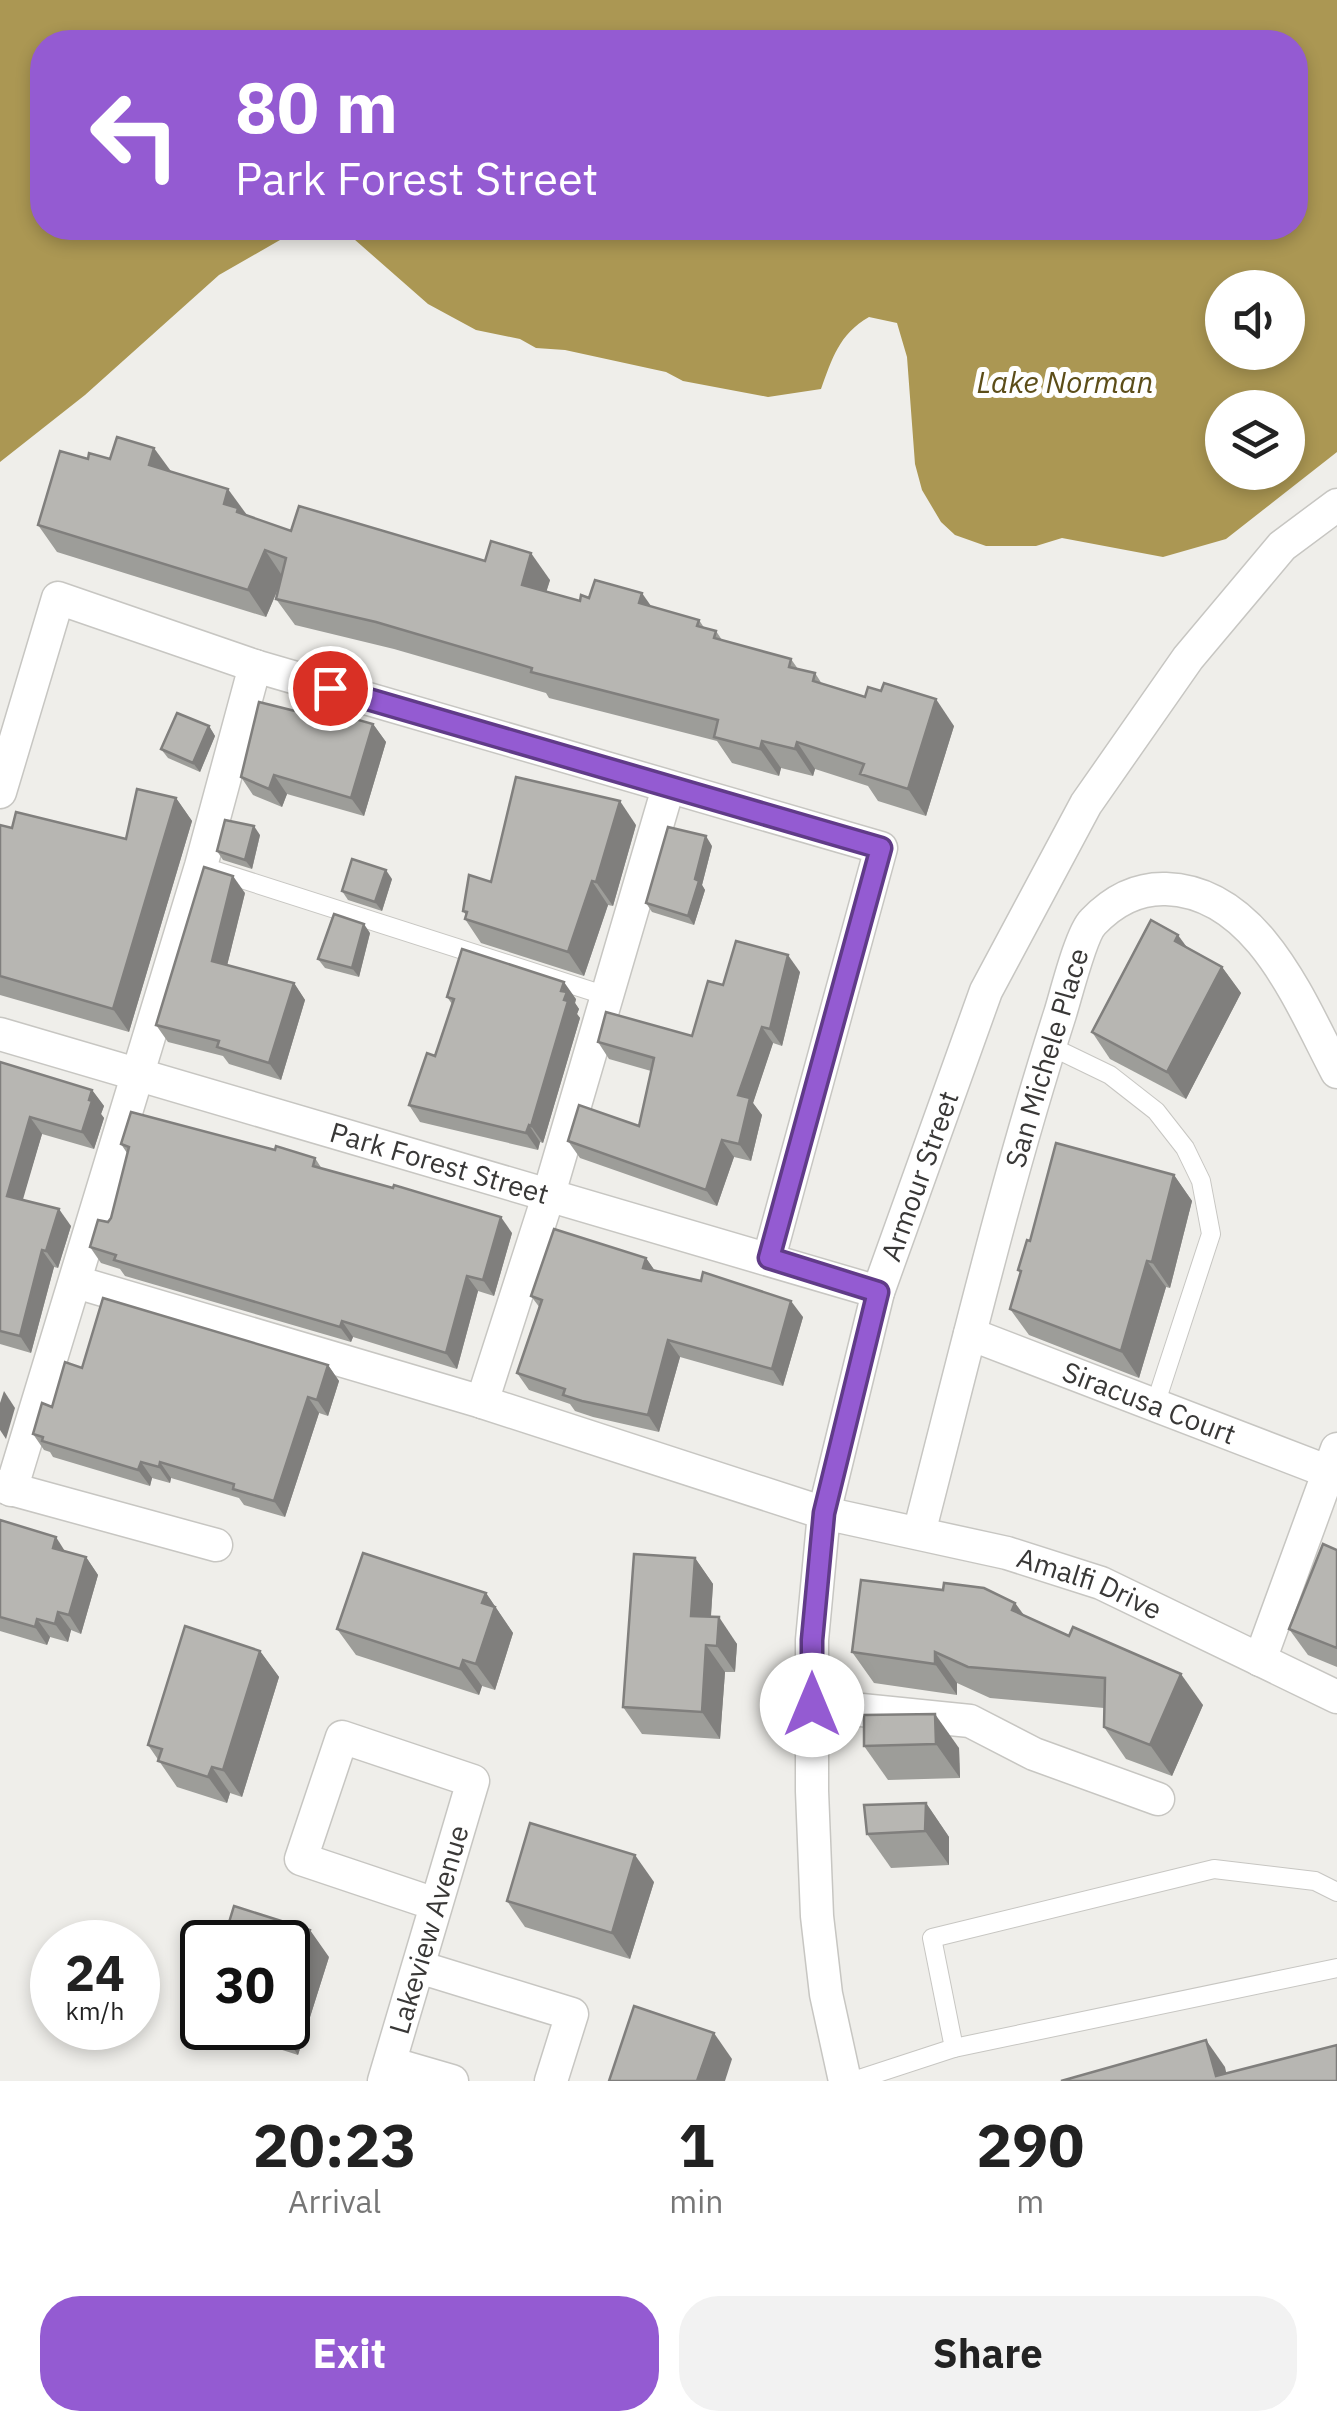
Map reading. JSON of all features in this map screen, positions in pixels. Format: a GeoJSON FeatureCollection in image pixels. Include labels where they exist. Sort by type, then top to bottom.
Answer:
{"type":"FeatureCollection","features":[{"type":"Feature","properties":{"kind":"street","name":"Armour Street"},"geometry":{"type":"LineString","coordinates":[[845,2081],[826,1994],[817,1916],[812,1640],[824,1513],[878,1292],[986,991],[1086,804],[1188,658],[1282,546],[1337,506]]}},
{"type":"Feature","properties":{"kind":"street"},"geometry":{"type":"LineString","coordinates":[[0,792],[58,598],[256,666],[881,848],[769,1258]]}},
{"type":"Feature","properties":{"kind":"street"},"geometry":{"type":"LineString","coordinates":[[216,1545],[6,1488],[76,1282],[201,866],[256,666]]}},
{"type":"Feature","properties":{"kind":"street"},"geometry":{"type":"LineString","coordinates":[[482,1402],[548,1197],[668,788]]}},
{"type":"Feature","properties":{"kind":"street","name":"San Michele Place"},"geometry":{"type":"LineString","coordinates":[[919,1532],[1026,1122],[1089,926],[1118,900],[1148,889],[1188,890],[1228,908],[1260,939],[1300,1002],[1337,1072]]}},
{"type":"Feature","properties":{"kind":"street","name":"Park Forest Street"},"geometry":{"type":"LineString","coordinates":[[0,1034],[878,1292]]}},
{"type":"Feature","properties":{"kind":"street","name":"Amalfi Drive"},"geometry":{"type":"LineString","coordinates":[[76,1282],[482,1402],[824,1513],[1007,1553],[1101,1583],[1337,1696]]}},
{"type":"Feature","properties":{"kind":"street","name":"Siracusa Court"},"geometry":{"type":"LineString","coordinates":[[970,1334],[1155,1405],[1333,1460]]}},
{"type":"Feature","properties":{"kind":"street"},"geometry":{"type":"LineString","coordinates":[[1260,1660],[1333,1460]]}},
{"type":"Feature","properties":{"kind":"street"},"geometry":{"type":"LineString","coordinates":[[812,1705],[970,1721],[1034,1754],[1158,1799]]}},
{"type":"Feature","properties":{"kind":"street","name":"Lakeview Avenue"},"geometry":{"type":"LineString","coordinates":[[387,2072],[473,1780],[342,1737],[300,1859],[435,1904]]}},
{"type":"Feature","properties":{"kind":"street"},"geometry":{"type":"LineString","coordinates":[[418,1967],[572,2014],[551,2081]]}},
{"type":"Feature","properties":{"kind":"street"},"geometry":{"type":"LineString","coordinates":[[387,2072],[452,2081]]}},
{"type":"Feature","properties":{"kind":"lane"},"geometry":{"type":"LineString","coordinates":[[201,866],[608,996]]}},
{"type":"Feature","properties":{"kind":"lane"},"geometry":{"type":"LineString","coordinates":[[1050,1046],[1110,1076],[1156,1111],[1185,1148],[1201,1182],[1210,1234],[1155,1405]]}},
{"type":"Feature","properties":{"kind":"lane"},"geometry":{"type":"LineString","coordinates":[[954,2048],[932,1938],[1214,1868],[1316,1881],[1337,1892]]}},
{"type":"Feature","properties":{"kind":"lane"},"geometry":{"type":"LineString","coordinates":[[854,2081],[954,2048],[1337,1968]]}},
{"type":"Feature","properties":{"kind":"water","name":"Lake Norman"},"geometry":{"type":"Polygon","coordinates":[[[0,0],[1337,0],[1337,452],[1305,477],[1305,390],[1205,390],[1205,490],[1289,490],[1226,539],[1163,557],[1062,538],[1036,546],[986,546],[955,535],[941,522],[922,490],[915,464],[907,357],[897,323],[869,317],[850,331],[838,348],[821,389],[768,397],[683,381],[666,372],[565,350],[536,348],[520,339],[476,330],[428,304],[355,240],[1308,240],[1308,30],[30,30],[30,240],[280,240],[219,275],[85,395],[0,462],[0,0]]]}},
{"type":"Feature","properties":{"kind":"building"},"geometry":{"type":"Polygon","coordinates":[[[117,437],[154,448],[149,465],[228,489],[224,504],[291,531],[299,506],[485,561],[491,541],[531,553],[522,585],[580,601],[581,595],[589,598],[595,580],[642,593],[639,603],[699,620],[697,626],[716,631],[714,638],[791,659],[789,667],[815,673],[813,681],[865,697],[868,687],[881,691],[884,683],[936,699],[908,789],[860,774],[864,764],[797,742],[795,749],[762,741],[760,749],[714,737],[718,720],[531,672],[532,668],[376,622],[276,599],[286,558],[265,550],[248,590],[38,525],[60,451],[88,459],[89,453],[110,459],[117,437]]]}},
{"type":"Feature","properties":{"kind":"building"},"geometry":{"type":"Polygon","coordinates":[[[259,702],[327,719],[330,712],[373,724],[351,798],[274,775],[269,789],[241,777],[259,702]]]}},
{"type":"Feature","properties":{"kind":"building"},"geometry":{"type":"Polygon","coordinates":[[[177,713],[209,726],[193,763],[161,749],[177,713]]]}},
{"type":"Feature","properties":{"kind":"building"},"geometry":{"type":"Polygon","coordinates":[[[516,777],[620,801],[596,882],[592,881],[568,952],[465,919],[469,875],[491,882],[516,777]]]}},
{"type":"Feature","properties":{"kind":"building"},"geometry":{"type":"Polygon","coordinates":[[[137,789],[176,798],[113,1009],[0,976],[0,825],[12,828],[16,812],[126,839],[137,789]]]}},
{"type":"Feature","properties":{"kind":"building"},"geometry":{"type":"Polygon","coordinates":[[[225,820],[254,826],[245,860],[217,851],[225,820]]]}},
{"type":"Feature","properties":{"kind":"building"},"geometry":{"type":"Polygon","coordinates":[[[668,827],[706,836],[695,879],[699,881],[688,916],[646,903],[668,827]]]}},
{"type":"Feature","properties":{"kind":"building"},"geometry":{"type":"Polygon","coordinates":[[[352,859],[386,870],[375,902],[342,891],[352,859]]]}},
{"type":"Feature","properties":{"kind":"building"},"geometry":{"type":"Polygon","coordinates":[[[204,867],[233,876],[212,961],[294,983],[269,1063],[217,1047],[219,1041],[156,1025],[204,867]]]}},
{"type":"Feature","properties":{"kind":"building"},"geometry":{"type":"Polygon","coordinates":[[[334,914],[364,924],[352,968],[318,959],[334,914]]]}},
{"type":"Feature","properties":{"kind":"building"},"geometry":{"type":"Polygon","coordinates":[[[1151,920],[1178,935],[1175,941],[1222,967],[1167,1072],[1092,1032],[1151,920]]]}},
{"type":"Feature","properties":{"kind":"building"},"geometry":{"type":"Polygon","coordinates":[[[736,941],[788,955],[770,1029],[762,1027],[738,1095],[750,1098],[739,1144],[722,1140],[706,1190],[568,1141],[579,1105],[639,1126],[654,1058],[598,1042],[606,1012],[692,1036],[708,981],[723,985],[736,941]]]}},
{"type":"Feature","properties":{"kind":"building"},"geometry":{"type":"Polygon","coordinates":[[[462,949],[564,982],[561,991],[567,992],[564,1000],[568,1001],[526,1133],[409,1105],[427,1053],[435,1056],[454,999],[447,997],[462,949]]]}},
{"type":"Feature","properties":{"kind":"building"},"geometry":{"type":"Polygon","coordinates":[[[0,1062],[92,1090],[82,1132],[30,1117],[7,1196],[59,1209],[46,1251],[42,1250],[20,1336],[0,1331],[0,1062]]]}},
{"type":"Feature","properties":{"kind":"building"},"geometry":{"type":"Polygon","coordinates":[[[131,1112],[275,1150],[276,1146],[315,1158],[313,1166],[501,1217],[483,1280],[467,1276],[446,1353],[342,1321],[340,1327],[114,1260],[116,1255],[90,1247],[98,1220],[108,1222],[111,1218],[129,1147],[121,1144],[131,1112]]]}},
{"type":"Feature","properties":{"kind":"building"},"geometry":{"type":"Polygon","coordinates":[[[1056,1143],[1174,1175],[1152,1262],[1147,1261],[1121,1351],[1010,1309],[1056,1143]]]}},
{"type":"Feature","properties":{"kind":"building"},"geometry":{"type":"Polygon","coordinates":[[[554,1229],[646,1258],[643,1268],[701,1281],[703,1272],[791,1301],[772,1369],[668,1340],[648,1415],[563,1395],[565,1389],[517,1373],[542,1300],[531,1296],[554,1229]]]}},
{"type":"Feature","properties":{"kind":"building"},"geometry":{"type":"Polygon","coordinates":[[[103,1298],[328,1365],[317,1400],[308,1397],[274,1501],[233,1489],[234,1484],[160,1462],[159,1467],[141,1462],[138,1470],[42,1441],[43,1437],[33,1434],[42,1403],[52,1407],[65,1362],[82,1368],[103,1298]]]}},
{"type":"Feature","properties":{"kind":"building"},"geometry":{"type":"Polygon","coordinates":[[[0,1520],[56,1537],[53,1548],[86,1557],[69,1615],[58,1612],[55,1624],[37,1619],[35,1627],[0,1617],[0,1520]]]}},
{"type":"Feature","properties":{"kind":"building"},"geometry":{"type":"Polygon","coordinates":[[[1323,1544],[1337,1550],[1337,1648],[1289,1629],[1323,1544]]]}},
{"type":"Feature","properties":{"kind":"building"},"geometry":{"type":"Polygon","coordinates":[[[363,1553],[486,1593],[482,1603],[495,1607],[476,1664],[463,1660],[460,1669],[337,1629],[363,1553]]]}},
{"type":"Feature","properties":{"kind":"building"},"geometry":{"type":"Polygon","coordinates":[[[634,1554],[695,1558],[691,1616],[719,1617],[717,1646],[706,1645],[702,1712],[623,1707],[634,1554]]]}},
{"type":"Feature","properties":{"kind":"building"},"geometry":{"type":"Polygon","coordinates":[[[861,1580],[943,1590],[944,1583],[984,1588],[1015,1603],[1012,1610],[1069,1636],[1073,1627],[1181,1674],[1150,1745],[1104,1727],[1105,1678],[968,1667],[935,1652],[935,1664],[852,1652],[861,1580]]]}},
{"type":"Feature","properties":{"kind":"building"},"geometry":{"type":"Polygon","coordinates":[[[185,1626],[260,1651],[223,1770],[212,1767],[208,1777],[158,1761],[162,1749],[148,1745],[185,1626]]]}},
{"type":"Feature","properties":{"kind":"building"},"geometry":{"type":"Polygon","coordinates":[[[935,1714],[936,1744],[864,1746],[864,1715],[935,1714]]]}},
{"type":"Feature","properties":{"kind":"building"},"geometry":{"type":"Polygon","coordinates":[[[926,1803],[925,1831],[867,1834],[864,1805],[926,1803]]]}},
{"type":"Feature","properties":{"kind":"building"},"geometry":{"type":"Polygon","coordinates":[[[530,1823],[635,1855],[612,1933],[507,1901],[530,1823]]]}},
{"type":"Feature","properties":{"kind":"building"},"geometry":{"type":"Polygon","coordinates":[[[234,1906],[278,1920],[230,1920],[234,1906]]]}},
{"type":"Feature","properties":{"kind":"building"},"geometry":{"type":"Polygon","coordinates":[[[634,2006],[714,2033],[697,2081],[609,2081],[634,2006]]]}},
{"type":"Feature","properties":{"kind":"building"},"geometry":{"type":"Polygon","coordinates":[[[1206,2040],[1216,2076],[1337,2045],[1337,2081],[1061,2081],[1206,2040]]]}},
{"type":"Feature","properties":{"kind":"route"},"geometry":{"type":"LineString","coordinates":[[330,688],[881,848],[769,1258],[878,1292],[824,1513],[812,1640],[812,1705]]}}]}
